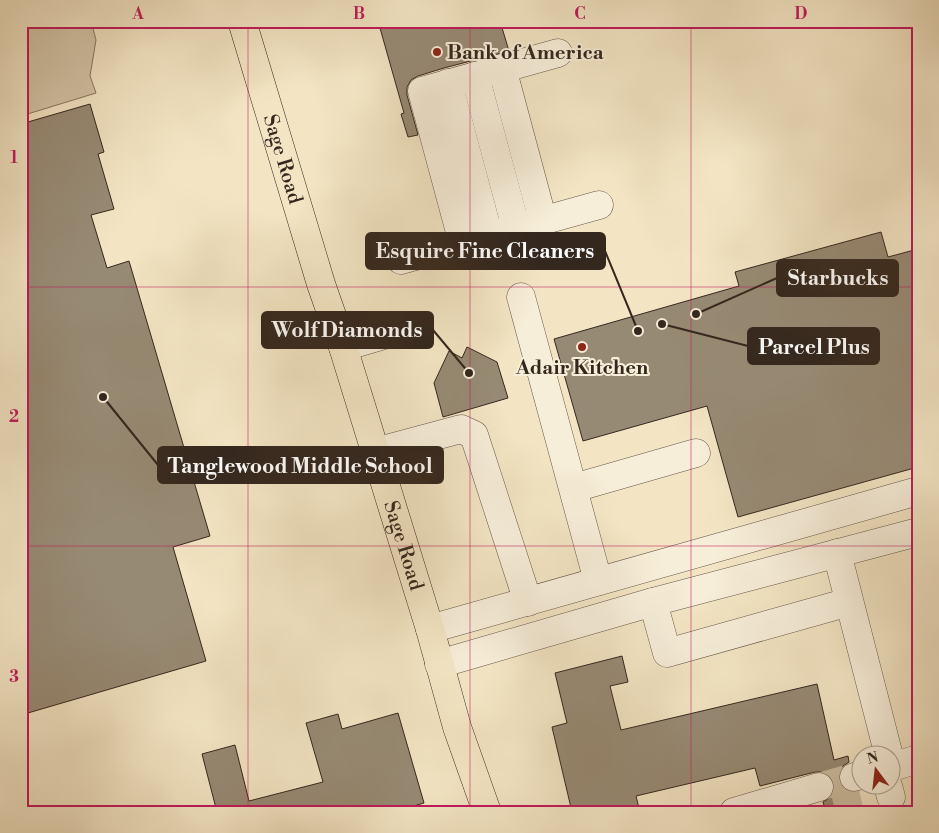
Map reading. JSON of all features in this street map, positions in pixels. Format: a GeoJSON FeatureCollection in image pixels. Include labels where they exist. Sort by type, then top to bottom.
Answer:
{"type":"FeatureCollection","features":[{"type":"Feature","properties":{"kind":"main road","name":"Sage Road"},"geometry":{"type":"LineString","coordinates":[[242,21],[321,284],[343,346],[430,629],[457,727],[487,812]]}},
{"type":"Feature","properties":{"kind":"lane"},"geometry":{"type":"LineString","coordinates":[[503,232],[422,91],[558,53]]}},
{"type":"Feature","properties":{"kind":"lane"},"geometry":{"type":"LineString","coordinates":[[469,78],[503,232]]}},
{"type":"Feature","properties":{"kind":"lane"},"geometry":{"type":"LineString","coordinates":[[469,78],[503,232]]}},
{"type":"Feature","properties":{"kind":"lane"},"geometry":{"type":"LineString","coordinates":[[401,260],[599,205]]}},
{"type":"Feature","properties":{"kind":"lane"},"geometry":{"type":"LineString","coordinates":[[522,297],[598,581]]}},
{"type":"Feature","properties":{"kind":"lane"},"geometry":{"type":"LineString","coordinates":[[343,346],[394,332]]}},
{"type":"Feature","properties":{"kind":"lane"},"geometry":{"type":"LineString","coordinates":[[376,452],[461,429],[474,435],[528,602]]}},
{"type":"Feature","properties":{"kind":"lane"},"geometry":{"type":"LineString","coordinates":[[574,488],[696,453]]}},
{"type":"Feature","properties":{"kind":"lane"},"geometry":{"type":"LineString","coordinates":[[430,629],[918,491]]}},
{"type":"Feature","properties":{"kind":"lane"},"geometry":{"type":"LineString","coordinates":[[439,664],[654,602],[918,532]]}},
{"type":"Feature","properties":{"kind":"lane"},"geometry":{"type":"LineString","coordinates":[[837,554],[886,746]]}},
{"type":"Feature","properties":{"kind":"lane"},"geometry":{"type":"LineString","coordinates":[[654,602],[667,652],[849,602]]}},
{"type":"Feature","properties":{"kind":"lane"},"geometry":{"type":"LineString","coordinates":[[902,763],[918,759]]}},
{"type":"Feature","properties":{"kind":"lane"},"geometry":{"type":"LineString","coordinates":[[734,812],[819,787]]}},
{"type":"Feature","properties":{"kind":"shaded area"},"geometry":{"type":"Polygon","coordinates":[[[33,21],[91,21],[96,40],[90,76],[96,93],[21,116],[21,25],[33,21]]]}},
{"type":"Feature","properties":{"kind":"building","name":"Bank of America"},"geometry":{"type":"Polygon","coordinates":[[[378,21],[500,21],[509,51],[444,68],[411,80],[407,87],[407,95],[418,135],[408,137],[401,114],[404,113],[378,21]]]}},
{"type":"Feature","properties":{"kind":"building"},"geometry":{"type":"Polygon","coordinates":[[[90,104],[104,152],[98,154],[114,209],[91,215],[107,268],[129,261],[210,536],[173,547],[206,661],[21,715],[21,124],[90,104]]]}},
{"type":"Feature","properties":{"kind":"building"},"geometry":{"type":"Polygon","coordinates":[[[881,232],[888,257],[918,249],[918,467],[738,517],[707,406],[583,441],[554,339],[739,286],[735,272],[881,232]]]}},
{"type":"Feature","properties":{"kind":"building"},"geometry":{"type":"Polygon","coordinates":[[[467,347],[497,362],[508,398],[443,417],[434,383],[449,351],[462,358],[467,347]]]}},
{"type":"Feature","properties":{"kind":"building"},"geometry":{"type":"Polygon","coordinates":[[[622,656],[628,682],[610,686],[621,730],[817,684],[834,760],[848,756],[849,762],[839,772],[839,781],[843,788],[852,792],[852,796],[857,796],[861,812],[826,812],[823,802],[831,797],[834,791],[834,783],[830,776],[823,772],[815,772],[760,786],[755,768],[636,796],[640,812],[572,812],[552,727],[567,723],[555,673],[622,656]]]}},
{"type":"Feature","properties":{"kind":"building"},"geometry":{"type":"Polygon","coordinates":[[[398,713],[424,803],[393,812],[217,812],[202,754],[235,745],[249,801],[323,782],[306,723],[338,714],[342,729],[398,713]]]}},
{"type":"Feature","properties":{"kind":"tunnel"},"geometry":{"type":"LineString","coordinates":[[819,787],[852,778]]}},
{"type":"Feature","properties":{"kind":"tunnel"},"geometry":{"type":"LineString","coordinates":[[842,781],[850,812]]}},
{"type":"Feature","properties":{"kind":"place","name":"Bank of America"},"geometry":{"type":"Point","coordinates":[437,52]}},
{"type":"Feature","properties":{"kind":"place","name":"Starbucks"},"geometry":{"type":"Point","coordinates":[696,314]}},
{"type":"Feature","properties":{"kind":"place","name":"Parcel Plus"},"geometry":{"type":"Point","coordinates":[662,324]}},
{"type":"Feature","properties":{"kind":"place","name":"Esquire Fine Cleaners"},"geometry":{"type":"Point","coordinates":[638,331]}},
{"type":"Feature","properties":{"kind":"place","name":"Adair Kitchen"},"geometry":{"type":"Point","coordinates":[582,347]}},
{"type":"Feature","properties":{"kind":"place","name":"Wolf Diamonds"},"geometry":{"type":"Point","coordinates":[469,373]}},
{"type":"Feature","properties":{"kind":"place","name":"Tanglewood Middle School"},"geometry":{"type":"Point","coordinates":[103,397]}}]}
